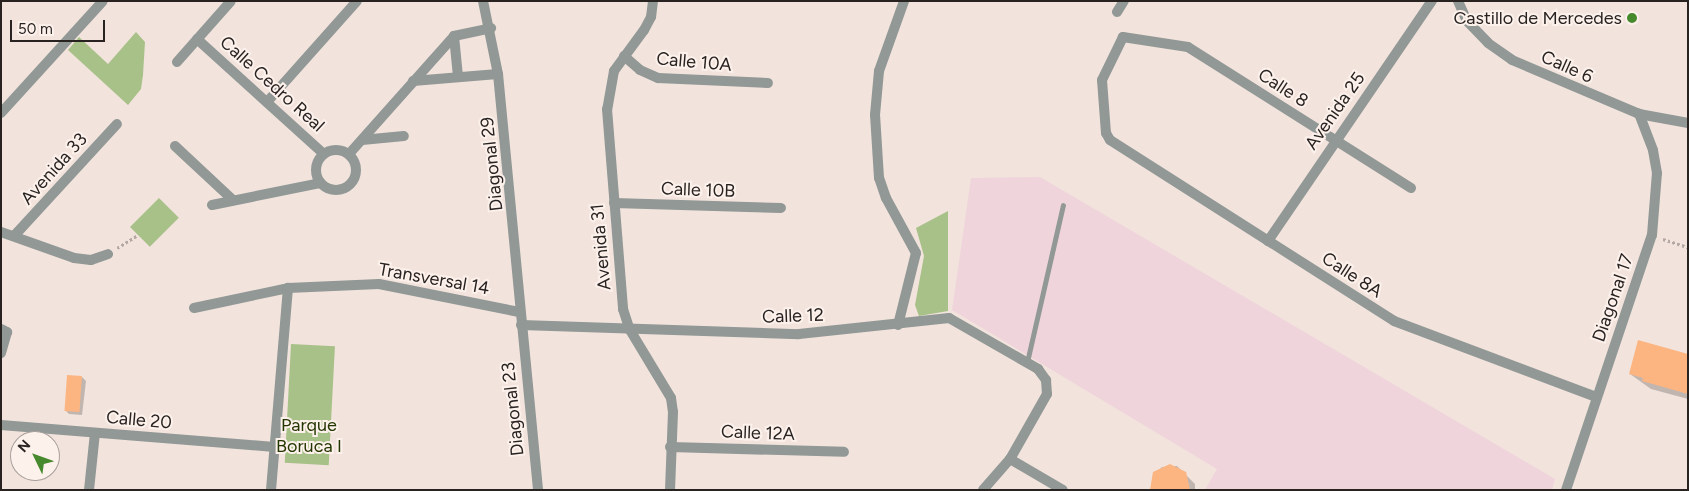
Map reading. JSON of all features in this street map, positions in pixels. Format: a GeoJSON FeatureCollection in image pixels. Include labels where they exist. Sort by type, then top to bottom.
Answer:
{"type":"FeatureCollection","features":[{"type":"Feature","properties":{"kind":"street"},"geometry":{"type":"LineString","coordinates":[[1,113],[103,1]]}},
{"type":"Feature","properties":{"kind":"street"},"geometry":{"type":"LineString","coordinates":[[177,62],[231,1]]}},
{"type":"Feature","properties":{"kind":"street"},"geometry":{"type":"LineString","coordinates":[[267,102],[357,1]]}},
{"type":"Feature","properties":{"kind":"street","name":"Diagonal 29"},"geometry":{"type":"LineString","coordinates":[[483,1],[491,28],[498,74],[515,229],[521,325]]}},
{"type":"Feature","properties":{"kind":"street","name":"Avenida 31"},"geometry":{"type":"LineString","coordinates":[[653,1],[644,30],[614,71],[607,94],[623,309],[630,330],[671,398],[674,412],[670,447],[670,490]]}},
{"type":"Feature","properties":{"kind":"street"},"geometry":{"type":"LineString","coordinates":[[898,324],[916,253],[886,198],[879,178],[875,115],[879,71],[904,1]]}},
{"type":"Feature","properties":{"kind":"street"},"geometry":{"type":"LineString","coordinates":[[1117,12],[1124,1]]}},
{"type":"Feature","properties":{"kind":"street","name":"Avenida 25"},"geometry":{"type":"LineString","coordinates":[[1268,241],[1334,141],[1432,1]]}},
{"type":"Feature","properties":{"kind":"street","name":"Calle 6"},"geometry":{"type":"LineString","coordinates":[[1458,1],[1467,21],[1488,43],[1512,60],[1639,114],[1688,123]]}},
{"type":"Feature","properties":{"kind":"street"},"geometry":{"type":"LineString","coordinates":[[349,154],[454,36],[491,28]]}},
{"type":"Feature","properties":{"kind":"street"},"geometry":{"type":"LineString","coordinates":[[454,36],[458,77]]}},
{"type":"Feature","properties":{"kind":"street","name":"Calle 8"},"geometry":{"type":"LineString","coordinates":[[1110,140],[1106,133],[1102,80],[1119,42],[1128,36],[1195,50],[1334,141],[1411,188]]}},
{"type":"Feature","properties":{"kind":"street","name":"Calle Cedro Real"},"geometry":{"type":"LineString","coordinates":[[197,39],[324,154]]}},
{"type":"Feature","properties":{"kind":"street","name":"Calle 10A"},"geometry":{"type":"LineString","coordinates":[[624,56],[640,70],[658,78],[768,83]]}},
{"type":"Feature","properties":{"kind":"street"},"geometry":{"type":"LineString","coordinates":[[413,81],[498,74]]}},
{"type":"Feature","properties":{"kind":"street","name":"Diagonal 17"},"geometry":{"type":"LineString","coordinates":[[1566,490],[1652,235],[1658,173],[1653,150],[1639,114]]}},
{"type":"Feature","properties":{"kind":"street","name":"Avenida 33"},"geometry":{"type":"LineString","coordinates":[[14,236],[117,124]]}},
{"type":"Feature","properties":{"kind":"street"},"geometry":{"type":"LineString","coordinates":[[362,140],[404,136]]}},
{"type":"Feature","properties":{"kind":"street","name":"Calle 8A"},"geometry":{"type":"LineString","coordinates":[[1110,140],[1394,321],[1596,398]]}},
{"type":"Feature","properties":{"kind":"street"},"geometry":{"type":"LineString","coordinates":[[175,146],[233,200]]}},
{"type":"Feature","properties":{"kind":"street"},"geometry":{"type":"LineString","coordinates":[[212,205],[320,183],[332,190],[351,185],[356,165],[349,154],[336,150],[324,154],[316,164],[320,183]]}},
{"type":"Feature","properties":{"kind":"street","name":"Calle 10B"},"geometry":{"type":"LineString","coordinates":[[614,203],[781,208]]}},
{"type":"Feature","properties":{"kind":"street"},"geometry":{"type":"LineString","coordinates":[[1,232],[74,258],[91,260],[108,254]]}},
{"type":"Feature","properties":{"kind":"street","name":"Transversal 14"},"geometry":{"type":"LineString","coordinates":[[194,308],[288,288],[378,284],[519,312]]}},
{"type":"Feature","properties":{"kind":"street"},"geometry":{"type":"LineString","coordinates":[[271,490],[288,288]]}},
{"type":"Feature","properties":{"kind":"street","name":"Calle 12"},"geometry":{"type":"LineString","coordinates":[[521,325],[799,334],[949,318],[1027,362],[1046,380],[1047,394],[1010,459]]}},
{"type":"Feature","properties":{"kind":"street","name":"Diagonal 23"},"geometry":{"type":"LineString","coordinates":[[521,325],[538,490]]}},
{"type":"Feature","properties":{"kind":"street"},"geometry":{"type":"LineString","coordinates":[[1,353],[4,330]]}},
{"type":"Feature","properties":{"kind":"street","name":"Calle 20"},"geometry":{"type":"LineString","coordinates":[[1,424],[274,447]]}},
{"type":"Feature","properties":{"kind":"street"},"geometry":{"type":"LineString","coordinates":[[89,490],[95,433]]}},
{"type":"Feature","properties":{"kind":"street","name":"Calle 12A"},"geometry":{"type":"LineString","coordinates":[[670,447],[844,452]]}},
{"type":"Feature","properties":{"kind":"street"},"geometry":{"type":"LineString","coordinates":[[983,490],[1010,459],[1063,490]]}},
{"type":"Feature","properties":{"kind":"lane"},"geometry":{"type":"LineString","coordinates":[[1027,362],[1063,205]]}},
{"type":"Feature","properties":{"kind":"path"},"geometry":{"type":"LineString","coordinates":[[1652,235],[1688,247]]}},
{"type":"Feature","properties":{"kind":"path"},"geometry":{"type":"LineString","coordinates":[[108,254],[138,236]]}},
{"type":"Feature","properties":{"kind":"shaded area"},"geometry":{"type":"Polygon","coordinates":[[[1040,177],[1555,479],[1552,490],[1205,490],[1217,469],[952,310],[971,178],[1040,177]]]}},
{"type":"Feature","properties":{"kind":"green space"},"geometry":{"type":"Polygon","coordinates":[[[136,32],[145,42],[143,75],[141,89],[128,105],[68,50],[79,37],[108,64],[136,32]]]}},
{"type":"Feature","properties":{"kind":"green space"},"geometry":{"type":"Polygon","coordinates":[[[159,198],[179,218],[150,247],[130,227],[159,198]]]}},
{"type":"Feature","properties":{"kind":"green space"},"geometry":{"type":"Polygon","coordinates":[[[948,211],[948,311],[919,316],[915,305],[924,256],[916,228],[948,211]]]}},
{"type":"Feature","properties":{"kind":"green space","name":"Parque Boruca I"},"geometry":{"type":"Polygon","coordinates":[[[291,344],[335,346],[329,465],[285,463],[291,344]]]}},
{"type":"Feature","properties":{"kind":"building"},"geometry":{"type":"Polygon","coordinates":[[[1638,340],[1688,354],[1688,394],[1642,381],[1643,378],[1629,374],[1638,340]]]}},
{"type":"Feature","properties":{"kind":"building"},"geometry":{"type":"Polygon","coordinates":[[[67,375],[82,376],[79,412],[64,411],[67,375]]]}},
{"type":"Feature","properties":{"kind":"building"},"geometry":{"type":"Polygon","coordinates":[[[1170,464],[1186,472],[1190,490],[1150,490],[1153,472],[1170,464]]]}},
{"type":"Feature","properties":{"kind":"place","name":"Castillo de Mercedes"},"geometry":{"type":"Point","coordinates":[1632,18]}}]}
